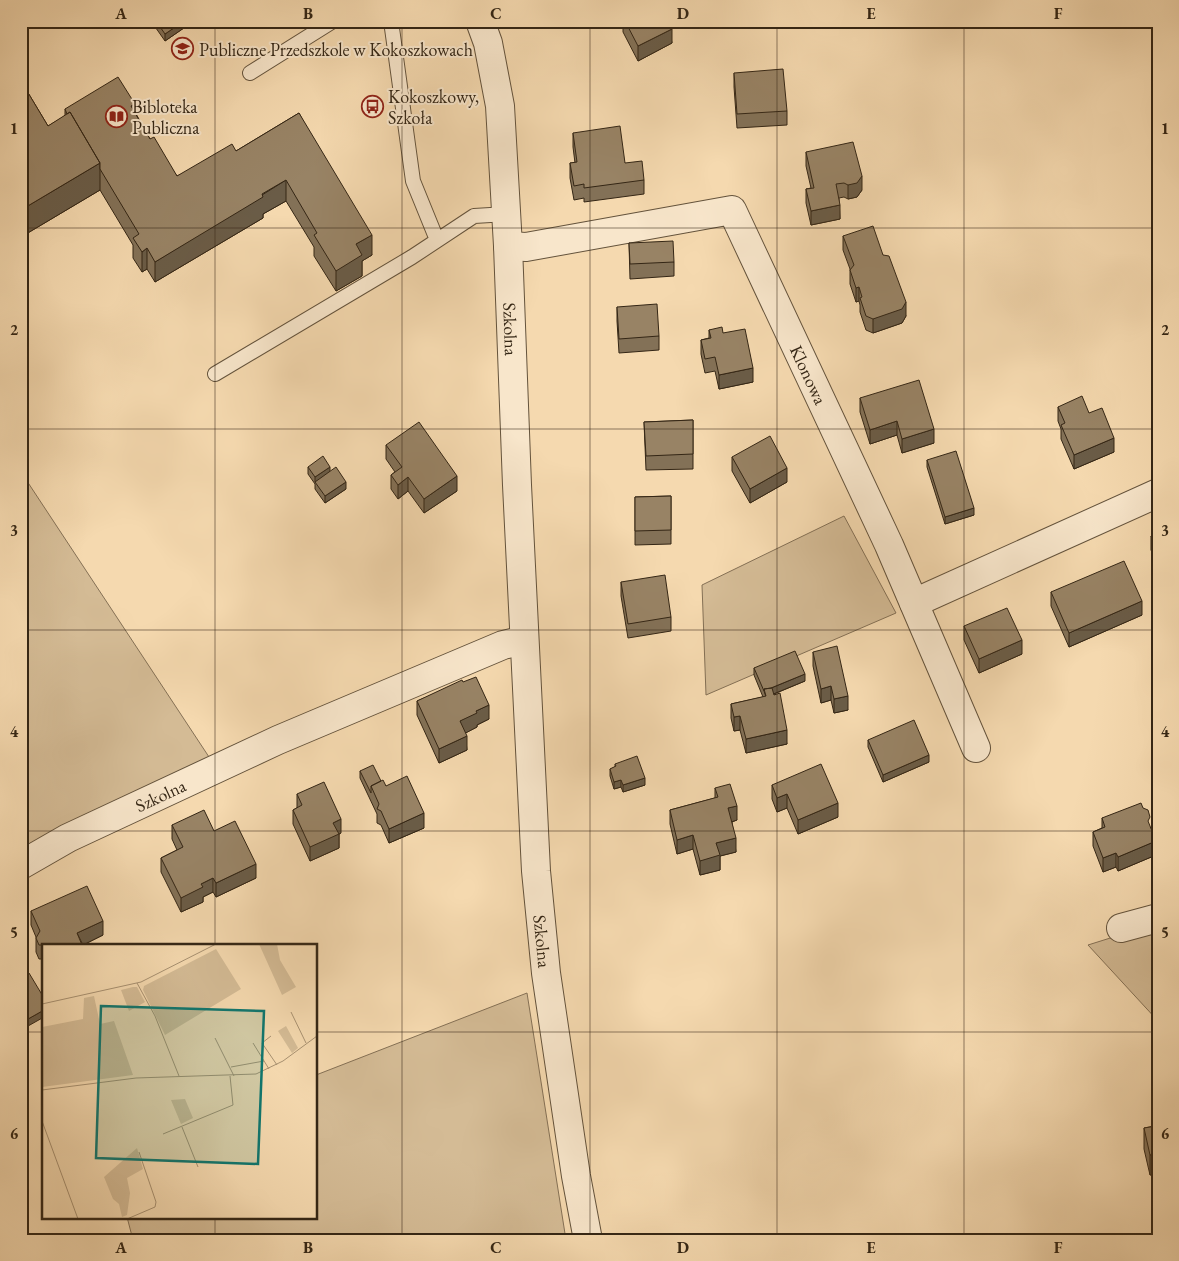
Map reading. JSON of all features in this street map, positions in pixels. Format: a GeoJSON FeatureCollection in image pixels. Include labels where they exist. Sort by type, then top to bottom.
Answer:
{"type":"FeatureCollection","features":[{"type":"Feature","properties":{"kind":"street","name":"Szkolna"},"geometry":{"type":"LineString","coordinates":[[480,21],[488,43],[500,106],[507,214],[524,640],[536,871],[546,973],[576,1176],[588,1240]]}},
{"type":"Feature","properties":{"kind":"street","name":"Klonowa"},"geometry":{"type":"LineString","coordinates":[[508,246],[526,247],[732,210],[914,603],[976,748]]}},
{"type":"Feature","properties":{"kind":"street"},"geometry":{"type":"LineString","coordinates":[[914,603],[1158,493]]}},
{"type":"Feature","properties":{"kind":"street","name":"Szkolna"},"geometry":{"type":"LineString","coordinates":[[21,865],[68,838],[278,740],[503,645],[524,640]]}},
{"type":"Feature","properties":{"kind":"street"},"geometry":{"type":"LineString","coordinates":[[1121,928],[1158,918]]}},
{"type":"Feature","properties":{"kind":"lane"},"geometry":{"type":"LineString","coordinates":[[250,73],[333,21]]}},
{"type":"Feature","properties":{"kind":"lane"},"geometry":{"type":"LineString","coordinates":[[391,21],[412,181],[437,240]]}},
{"type":"Feature","properties":{"kind":"lane"},"geometry":{"type":"LineString","coordinates":[[215,374],[474,216],[507,214]]}},
{"type":"Feature","properties":{"kind":"shaded area"},"geometry":{"type":"Polygon","coordinates":[[[21,472],[211,760],[21,849],[21,472]]]}},
{"type":"Feature","properties":{"kind":"shaded area"},"geometry":{"type":"Polygon","coordinates":[[[844,516],[896,613],[706,695],[702,585],[844,516]]]}},
{"type":"Feature","properties":{"kind":"shaded area"},"geometry":{"type":"Polygon","coordinates":[[[1158,923],[1158,1021],[1088,945],[1158,923]]]}},
{"type":"Feature","properties":{"kind":"shaded area"},"geometry":{"type":"Polygon","coordinates":[[[527,993],[566,1240],[133,1240],[127,1218],[318,1218],[318,1074],[527,993]]]}},
{"type":"Feature","properties":{"kind":"building"},"geometry":{"type":"Polygon","coordinates":[[[156,21],[184,21],[165,34],[156,21]]]}},
{"type":"Feature","properties":{"kind":"building"},"geometry":{"type":"Polygon","coordinates":[[[625,21],[668,21],[672,29],[638,46],[625,21]]]}},
{"type":"Feature","properties":{"kind":"building"},"geometry":{"type":"Polygon","coordinates":[[[783,69],[787,111],[737,114],[734,73],[783,69]]]}},
{"type":"Feature","properties":{"kind":"building"},"geometry":{"type":"Polygon","coordinates":[[[118,77],[135,104],[131,106],[150,139],[154,137],[177,176],[232,144],[236,151],[299,113],[372,235],[356,244],[362,255],[336,271],[314,235],[317,233],[286,180],[262,194],[263,197],[155,262],[147,248],[142,252],[133,238],[139,234],[100,169],[100,163],[70,112],[67,114],[65,109],[118,77]]]}},
{"type":"Feature","properties":{"kind":"building"},"geometry":{"type":"Polygon","coordinates":[[[21,81],[48,126],[70,112],[100,163],[21,210],[21,81]]]}},
{"type":"Feature","properties":{"kind":"building"},"geometry":{"type":"Polygon","coordinates":[[[620,126],[625,163],[642,161],[644,180],[584,188],[584,184],[574,186],[570,163],[577,162],[573,133],[620,126]]]}},
{"type":"Feature","properties":{"kind":"building"},"geometry":{"type":"Polygon","coordinates":[[[853,142],[862,176],[857,183],[848,185],[844,183],[836,184],[840,205],[811,211],[806,189],[814,188],[806,152],[853,142]]]}},
{"type":"Feature","properties":{"kind":"building"},"geometry":{"type":"Polygon","coordinates":[[[873,226],[883,255],[889,256],[906,302],[902,309],[873,319],[866,316],[860,298],[862,297],[859,287],[856,288],[850,270],[854,265],[843,236],[873,226]]]}},
{"type":"Feature","properties":{"kind":"building"},"geometry":{"type":"Polygon","coordinates":[[[673,241],[674,262],[630,264],[629,243],[673,241]]]}},
{"type":"Feature","properties":{"kind":"building"},"geometry":{"type":"Polygon","coordinates":[[[657,304],[659,336],[619,339],[617,307],[657,304]]]}},
{"type":"Feature","properties":{"kind":"building"},"geometry":{"type":"Polygon","coordinates":[[[722,327],[723,333],[745,329],[753,368],[719,375],[715,357],[705,359],[701,340],[711,338],[709,330],[722,327]]]}},
{"type":"Feature","properties":{"kind":"building"},"geometry":{"type":"Polygon","coordinates":[[[919,380],[934,429],[902,439],[897,421],[870,430],[860,398],[919,380]]]}},
{"type":"Feature","properties":{"kind":"building"},"geometry":{"type":"Polygon","coordinates":[[[1082,396],[1089,413],[1102,408],[1114,438],[1074,455],[1061,425],[1065,423],[1058,407],[1082,396]]]}},
{"type":"Feature","properties":{"kind":"building"},"geometry":{"type":"Polygon","coordinates":[[[693,420],[693,454],[646,456],[644,422],[693,420]]]}},
{"type":"Feature","properties":{"kind":"building"},"geometry":{"type":"Polygon","coordinates":[[[419,422],[457,476],[424,499],[408,477],[398,485],[391,475],[402,467],[386,445],[419,422]]]}},
{"type":"Feature","properties":{"kind":"building"},"geometry":{"type":"Polygon","coordinates":[[[770,436],[787,468],[750,489],[732,457],[770,436]]]}},
{"type":"Feature","properties":{"kind":"building"},"geometry":{"type":"Polygon","coordinates":[[[956,451],[974,508],[945,517],[927,460],[956,451]]]}},
{"type":"Feature","properties":{"kind":"building"},"geometry":{"type":"Polygon","coordinates":[[[323,456],[330,467],[315,477],[308,467],[323,456]]]}},
{"type":"Feature","properties":{"kind":"building"},"geometry":{"type":"Polygon","coordinates":[[[336,467],[346,482],[325,496],[315,482],[336,467]]]}},
{"type":"Feature","properties":{"kind":"building"},"geometry":{"type":"Polygon","coordinates":[[[671,496],[671,530],[635,531],[635,497],[671,496]]]}},
{"type":"Feature","properties":{"kind":"building"},"geometry":{"type":"Polygon","coordinates":[[[1158,533],[1158,551],[1151,536],[1158,533]]]}},
{"type":"Feature","properties":{"kind":"building"},"geometry":{"type":"Polygon","coordinates":[[[1124,561],[1142,601],[1069,633],[1051,592],[1124,561]]]}},
{"type":"Feature","properties":{"kind":"building"},"geometry":{"type":"Polygon","coordinates":[[[665,575],[671,617],[628,624],[621,582],[665,575]]]}},
{"type":"Feature","properties":{"kind":"building"},"geometry":{"type":"Polygon","coordinates":[[[1007,608],[1022,640],[979,659],[964,626],[1007,608]]]}},
{"type":"Feature","properties":{"kind":"building"},"geometry":{"type":"Polygon","coordinates":[[[837,646],[848,696],[834,699],[831,686],[821,689],[813,652],[837,646]]]}},
{"type":"Feature","properties":{"kind":"building"},"geometry":{"type":"Polygon","coordinates":[[[795,651],[805,674],[764,689],[764,691],[754,668],[795,651]]]}},
{"type":"Feature","properties":{"kind":"building"},"geometry":{"type":"Polygon","coordinates":[[[476,677],[489,705],[460,721],[467,736],[439,749],[417,701],[462,680],[463,682],[476,677]]]}},
{"type":"Feature","properties":{"kind":"building"},"geometry":{"type":"Polygon","coordinates":[[[772,688],[774,695],[780,693],[787,730],[746,739],[740,716],[734,717],[731,704],[766,696],[764,689],[772,688]]]}},
{"type":"Feature","properties":{"kind":"building"},"geometry":{"type":"Polygon","coordinates":[[[914,720],[929,755],[883,775],[868,740],[914,720]]]}},
{"type":"Feature","properties":{"kind":"building"},"geometry":{"type":"Polygon","coordinates":[[[637,756],[645,778],[623,785],[621,780],[614,782],[610,769],[616,766],[615,764],[637,756]]]}},
{"type":"Feature","properties":{"kind":"building"},"geometry":{"type":"Polygon","coordinates":[[[821,764],[838,803],[798,820],[787,794],[777,798],[772,785],[821,764]]]}},
{"type":"Feature","properties":{"kind":"building"},"geometry":{"type":"Polygon","coordinates":[[[373,765],[381,781],[371,786],[371,793],[360,771],[373,765]]]}},
{"type":"Feature","properties":{"kind":"building"},"geometry":{"type":"Polygon","coordinates":[[[407,776],[424,813],[389,829],[381,811],[377,809],[379,804],[371,786],[383,780],[386,786],[407,776]]]}},
{"type":"Feature","properties":{"kind":"building"},"geometry":{"type":"Polygon","coordinates":[[[324,782],[341,819],[333,823],[339,834],[310,847],[293,810],[302,805],[297,794],[324,782]]]}},
{"type":"Feature","properties":{"kind":"building"},"geometry":{"type":"Polygon","coordinates":[[[730,784],[737,806],[728,808],[736,838],[716,843],[720,855],[700,861],[693,835],[677,840],[670,810],[718,797],[715,788],[730,784]]]}},
{"type":"Feature","properties":{"kind":"building"},"geometry":{"type":"Polygon","coordinates":[[[1141,803],[1143,808],[1148,810],[1150,817],[1148,821],[1156,841],[1118,857],[1116,853],[1103,858],[1093,832],[1105,827],[1102,818],[1141,803]]]}},
{"type":"Feature","properties":{"kind":"building"},"geometry":{"type":"Polygon","coordinates":[[[204,810],[214,831],[235,821],[256,864],[216,883],[213,878],[201,884],[203,887],[181,898],[161,858],[183,847],[172,825],[204,810]]]}},
{"type":"Feature","properties":{"kind":"building"},"geometry":{"type":"Polygon","coordinates":[[[87,886],[103,921],[77,933],[82,944],[39,945],[36,938],[40,931],[31,911],[87,886]]]}},
{"type":"Feature","properties":{"kind":"building"},"geometry":{"type":"Polygon","coordinates":[[[29,973],[42,995],[42,1011],[21,1023],[21,978],[29,973]]]}},
{"type":"Feature","properties":{"kind":"building"},"geometry":{"type":"Polygon","coordinates":[[[1158,1117],[1158,1161],[1156,1153],[1150,1155],[1144,1128],[1156,1126],[1155,1118],[1158,1117]]]}},
{"type":"Feature","properties":{"kind":"place","name":"Publiczne Przedszkole w Kokoszkowach"},"geometry":{"type":"Point","coordinates":[183,49]}},
{"type":"Feature","properties":{"kind":"place","name":"Kokoszkowy, Szkoła"},"geometry":{"type":"Point","coordinates":[372,106]}},
{"type":"Feature","properties":{"kind":"place","name":"Bibloteka Publiczna"},"geometry":{"type":"Point","coordinates":[116,116]}}]}
